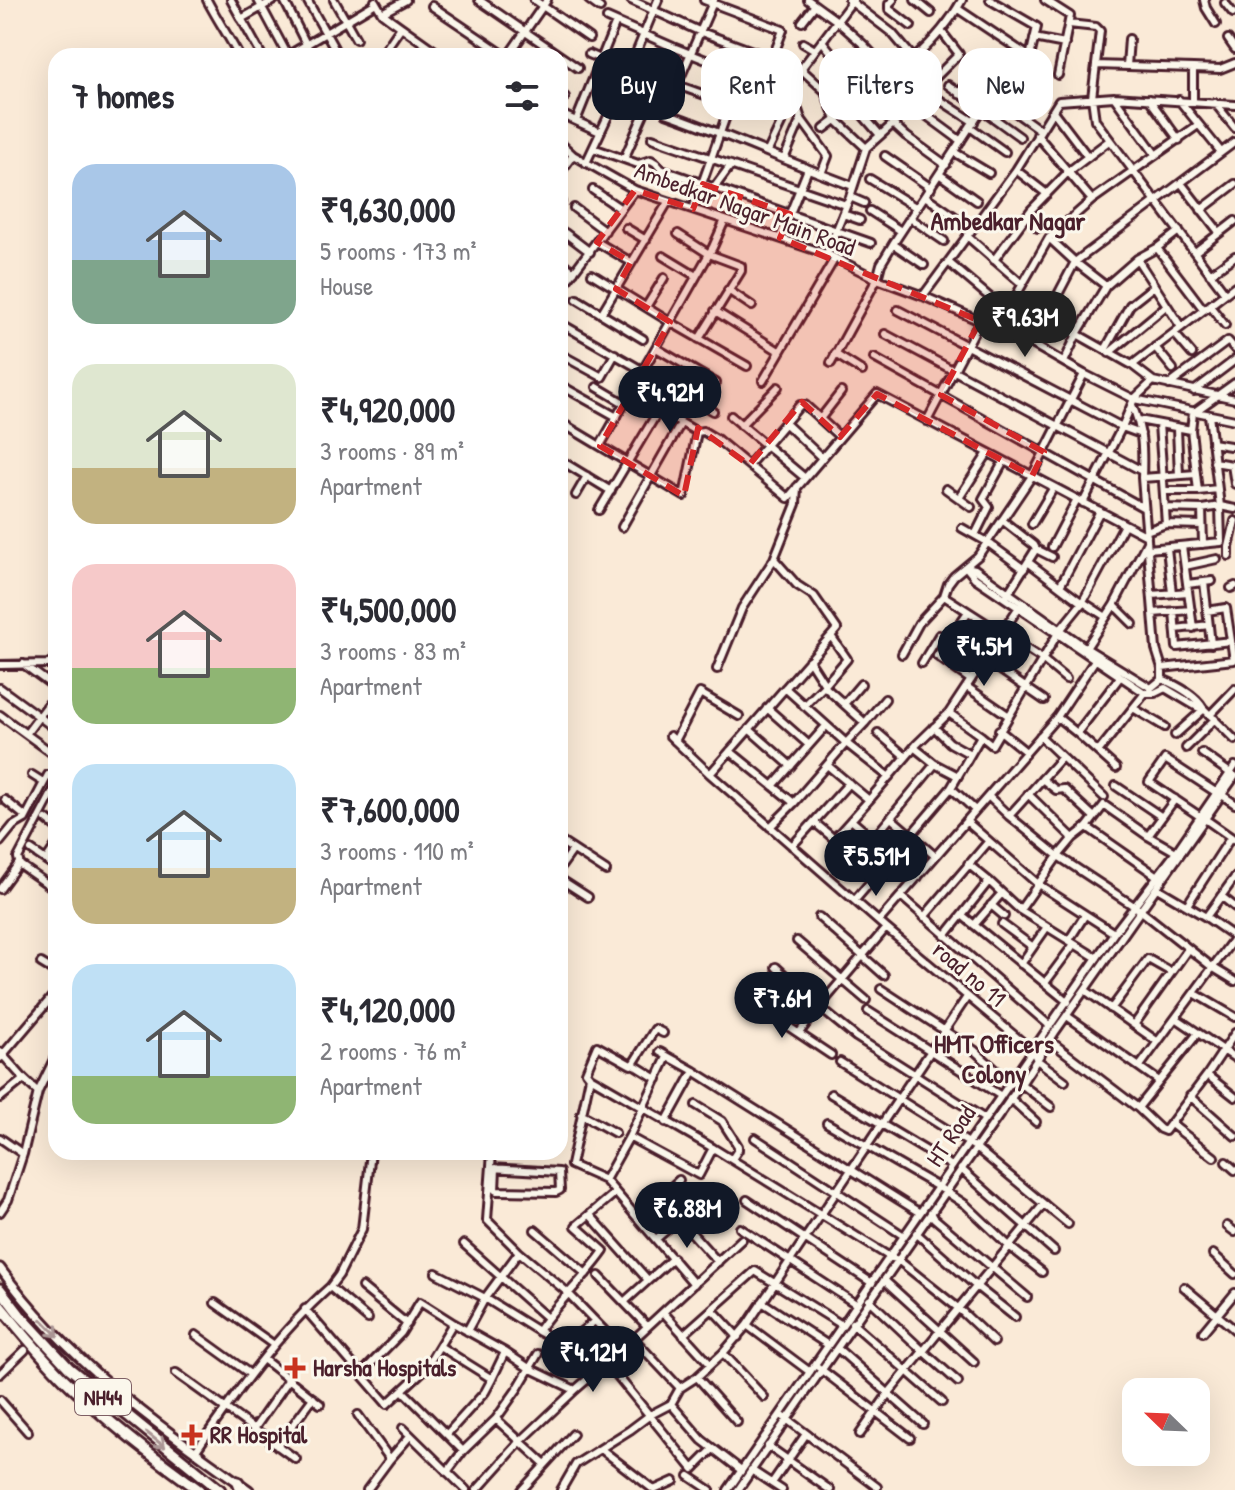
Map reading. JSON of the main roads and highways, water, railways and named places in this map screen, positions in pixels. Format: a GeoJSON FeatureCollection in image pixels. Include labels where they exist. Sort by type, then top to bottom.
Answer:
{"type":"FeatureCollection","features":[{"type":"Feature","properties":{"kind":"highway","name":"NH44"},"geometry":{"type":"LineString","coordinates":[[0,1289],[69,1368],[220,1490]]}},
{"type":"Feature","properties":{"kind":"highway","name":"NH44"},"geometry":{"type":"LineString","coordinates":[[0,1306],[65,1380],[111,1423],[199,1490]]}},
{"type":"Feature","properties":{"kind":"main road"},"geometry":{"type":"LineString","coordinates":[[0,1268],[19,1294],[81,1358],[151,1420],[249,1490]]}},
{"type":"Feature","properties":{"kind":"place","name":"Harsha Hospitals"},"geometry":{"type":"Point","coordinates":[295,1368]}},
{"type":"Feature","properties":{"kind":"place","name":"RR Hospital"},"geometry":{"type":"Point","coordinates":[192,1435]}},
{"type":"Feature","properties":{"kind":"district","name":"Ambedkar Nagar"},"geometry":{"type":"Point","coordinates":[1008,221]}},
{"type":"Feature","properties":{"kind":"district","name":"HMT Officers Colony"},"geometry":{"type":"Point","coordinates":[994,1059]}}]}
